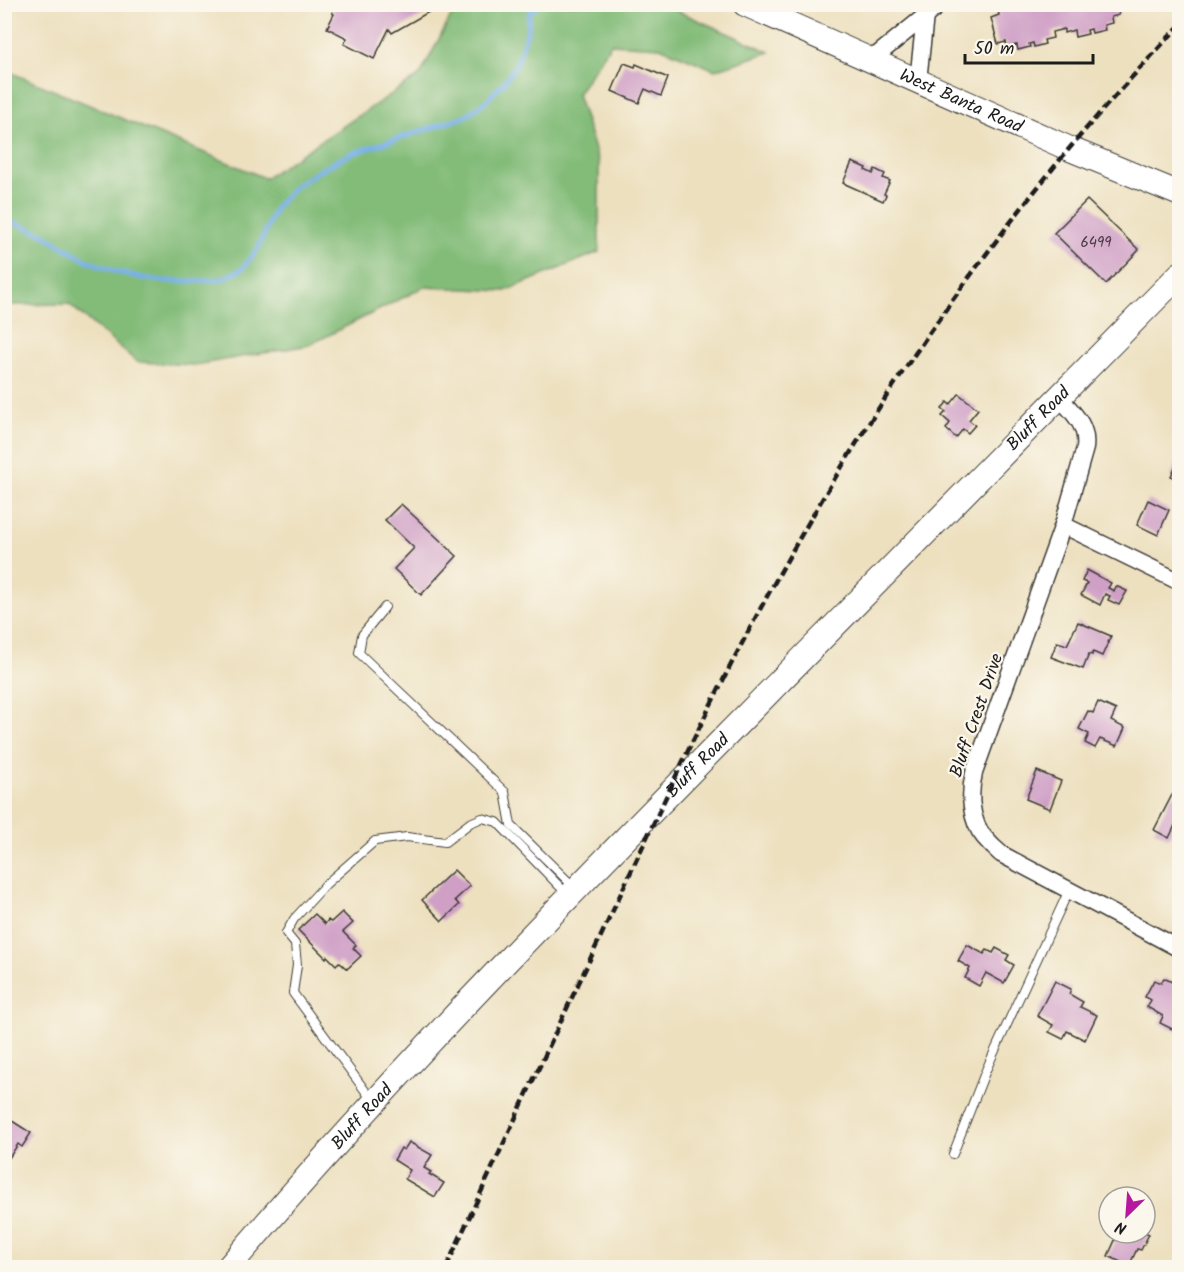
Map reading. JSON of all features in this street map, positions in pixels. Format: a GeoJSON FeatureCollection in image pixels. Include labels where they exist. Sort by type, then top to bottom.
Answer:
{"type":"FeatureCollection","features":[{"type":"Feature","properties":{"kind":"main road","name":"West Banta Road"},"geometry":{"type":"LineString","coordinates":[[745,4],[1179,194]]}},
{"type":"Feature","properties":{"kind":"main road","name":"Bluff Road"},"geometry":{"type":"LineString","coordinates":[[228,1268],[303,1180],[374,1102],[572,893],[1179,274]]}},
{"type":"Feature","properties":{"kind":"street"},"geometry":{"type":"LineString","coordinates":[[871,60],[939,4]]}},
{"type":"Feature","properties":{"kind":"street"},"geometry":{"type":"LineString","coordinates":[[918,81],[925,16]]}},
{"type":"Feature","properties":{"kind":"street","name":"Bluff Crest Drive"},"geometry":{"type":"LineString","coordinates":[[1059,397],[1081,422],[1086,439],[1085,448],[1063,525],[974,773],[971,806],[975,822],[983,837],[1001,854],[1179,949]]}},
{"type":"Feature","properties":{"kind":"street"},"geometry":{"type":"LineString","coordinates":[[1063,525],[1179,582]]}},
{"type":"Feature","properties":{"kind":"lane"},"geometry":{"type":"LineString","coordinates":[[386,607],[362,635],[359,652],[506,792],[511,825],[572,893]]}},
{"type":"Feature","properties":{"kind":"lane"},"geometry":{"type":"LineString","coordinates":[[374,1102],[293,993],[297,965],[295,944],[286,933],[294,919],[326,884],[375,841],[408,837],[445,842],[470,823],[482,818],[497,822],[572,893]]}},
{"type":"Feature","properties":{"kind":"lane"},"geometry":{"type":"LineString","coordinates":[[953,1154],[986,1070],[1069,890]]}},
{"type":"Feature","properties":{"kind":"green space"},"geometry":{"type":"Polygon","coordinates":[[[457,5],[664,5],[770,52],[715,70],[660,47],[611,44],[577,94],[599,162],[599,252],[505,291],[424,287],[309,345],[195,365],[137,362],[69,304],[5,305],[5,70],[265,178],[420,75],[457,5]]]}},
{"type":"Feature","properties":{"kind":"building"},"geometry":{"type":"Polygon","coordinates":[[[336,4],[374,4],[383,9],[391,5],[432,5],[434,9],[392,33],[389,29],[374,59],[344,44],[347,38],[327,28],[336,4]]]}},
{"type":"Feature","properties":{"kind":"building"},"geometry":{"type":"Polygon","coordinates":[[[1006,4],[1116,4],[1119,15],[1111,17],[1112,23],[1104,25],[1105,30],[1092,33],[1091,29],[1087,30],[1088,34],[1075,37],[1074,30],[1064,33],[1064,29],[1052,32],[1053,38],[1044,40],[1045,44],[1034,47],[1033,43],[1029,44],[1030,47],[1018,50],[1017,45],[1007,47],[1006,42],[998,44],[991,18],[999,15],[998,10],[1007,8],[1006,4]]]}},
{"type":"Feature","properties":{"kind":"building"},"geometry":{"type":"Polygon","coordinates":[[[624,63],[635,67],[636,64],[668,78],[661,96],[645,89],[639,103],[612,91],[624,63]]]}},
{"type":"Feature","properties":{"kind":"building"},"geometry":{"type":"Polygon","coordinates":[[[852,162],[873,174],[875,169],[885,174],[883,178],[890,181],[883,201],[843,183],[852,162]]]}},
{"type":"Feature","properties":{"kind":"building"},"geometry":{"type":"Polygon","coordinates":[[[1087,200],[1139,250],[1106,284],[1054,233],[1087,200]]]}},
{"type":"Feature","properties":{"kind":"building"},"geometry":{"type":"Polygon","coordinates":[[[959,394],[978,409],[969,420],[975,425],[968,433],[963,429],[956,438],[946,429],[950,423],[942,416],[946,412],[942,409],[947,402],[950,405],[959,394]]]}},
{"type":"Feature","properties":{"kind":"building"},"geometry":{"type":"Polygon","coordinates":[[[1180,457],[1180,480],[1171,476],[1180,457]]]}},
{"type":"Feature","properties":{"kind":"building"},"geometry":{"type":"Polygon","coordinates":[[[1148,500],[1169,510],[1158,535],[1137,525],[1148,500]]]}},
{"type":"Feature","properties":{"kind":"building"},"geometry":{"type":"Polygon","coordinates":[[[401,504],[457,556],[421,595],[394,569],[414,548],[385,520],[401,504]]]}},
{"type":"Feature","properties":{"kind":"building"},"geometry":{"type":"Polygon","coordinates":[[[1087,570],[1111,583],[1108,588],[1114,591],[1116,586],[1127,591],[1119,605],[1108,600],[1110,596],[1105,594],[1100,605],[1081,595],[1087,583],[1082,581],[1087,570]]]}},
{"type":"Feature","properties":{"kind":"building"},"geometry":{"type":"Polygon","coordinates":[[[1078,622],[1111,636],[1102,656],[1093,652],[1092,655],[1089,654],[1083,669],[1051,657],[1057,642],[1067,645],[1078,622]]]}},
{"type":"Feature","properties":{"kind":"building"},"geometry":{"type":"Polygon","coordinates":[[[1098,702],[1116,710],[1111,721],[1125,728],[1117,746],[1100,739],[1095,748],[1085,743],[1089,734],[1079,729],[1088,711],[1093,713],[1098,702]]]}},
{"type":"Feature","properties":{"kind":"building"},"geometry":{"type":"Polygon","coordinates":[[[1037,771],[1061,781],[1050,809],[1026,799],[1037,771]]]}},
{"type":"Feature","properties":{"kind":"building"},"geometry":{"type":"Polygon","coordinates":[[[1172,795],[1180,798],[1180,820],[1178,819],[1169,838],[1154,830],[1172,795]]]}},
{"type":"Feature","properties":{"kind":"building"},"geometry":{"type":"Polygon","coordinates":[[[454,870],[470,886],[455,900],[459,905],[442,921],[422,900],[454,870]]]}},
{"type":"Feature","properties":{"kind":"building"},"geometry":{"type":"Polygon","coordinates":[[[342,912],[353,923],[343,932],[356,945],[353,948],[361,956],[347,969],[339,962],[336,965],[327,956],[326,958],[298,930],[315,914],[325,924],[328,920],[331,922],[342,912]]]}},
{"type":"Feature","properties":{"kind":"building"},"geometry":{"type":"Polygon","coordinates":[[[967,945],[984,954],[987,950],[993,953],[996,948],[1009,955],[1006,960],[1014,965],[1004,983],[986,973],[979,986],[965,978],[970,968],[958,961],[967,945]]]}},
{"type":"Feature","properties":{"kind":"building"},"geometry":{"type":"Polygon","coordinates":[[[1164,978],[1178,985],[1175,990],[1180,993],[1180,1033],[1160,1023],[1163,1016],[1147,1007],[1151,1000],[1145,997],[1154,980],[1161,983],[1164,978]]]}},
{"type":"Feature","properties":{"kind":"building"},"geometry":{"type":"Polygon","coordinates":[[[1055,981],[1071,989],[1069,994],[1083,1002],[1080,1007],[1097,1015],[1085,1040],[1067,1031],[1063,1039],[1049,1032],[1053,1025],[1037,1016],[1055,981]]]}},
{"type":"Feature","properties":{"kind":"building"},"geometry":{"type":"Polygon","coordinates":[[[9,1119],[31,1133],[22,1147],[18,1144],[9,1158],[4,1155],[4,1127],[9,1119]]]}},
{"type":"Feature","properties":{"kind":"building"},"geometry":{"type":"Polygon","coordinates":[[[409,1142],[432,1155],[424,1168],[444,1183],[435,1197],[405,1179],[410,1170],[394,1160],[401,1148],[404,1150],[409,1142]]]}},
{"type":"Feature","properties":{"kind":"building"},"geometry":{"type":"Polygon","coordinates":[[[1113,1245],[1144,1245],[1141,1250],[1137,1249],[1129,1266],[1108,1256],[1113,1245]]]}},
{"type":"Feature","properties":{"kind":"waterway"},"geometry":{"type":"LineString","coordinates":[[4,219],[41,233],[86,260],[117,272],[164,281],[222,279],[242,269],[258,248],[276,207],[294,187],[350,154],[464,117],[486,101],[516,65],[528,29],[529,13],[539,4]]}},
{"type":"Feature","properties":{"kind":"railway"},"geometry":{"type":"LineString","coordinates":[[446,1268],[683,761],[730,666],[806,527],[865,429],[929,333],[997,240],[1082,134],[1180,25]]}}]}
